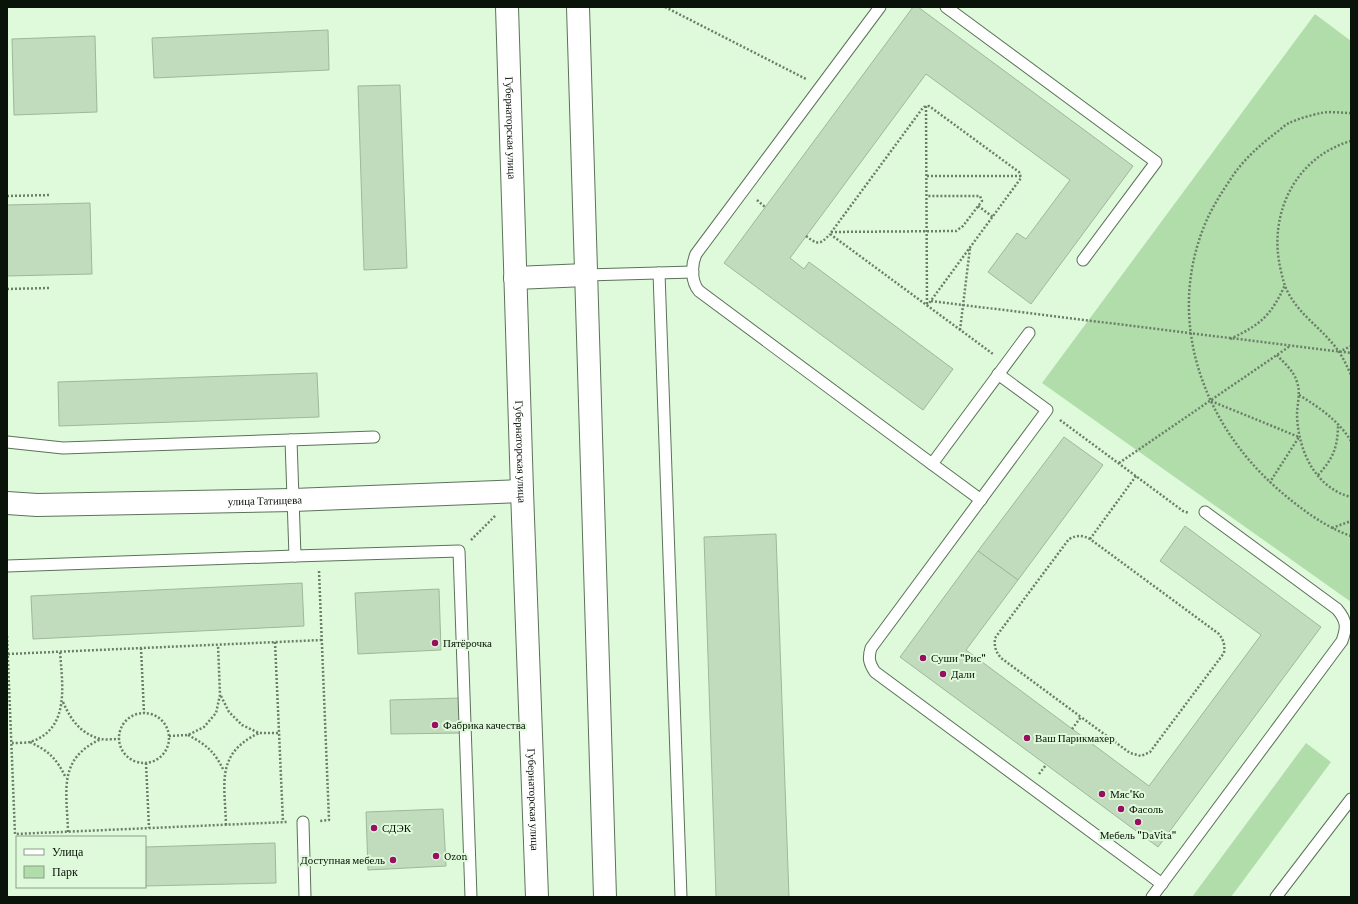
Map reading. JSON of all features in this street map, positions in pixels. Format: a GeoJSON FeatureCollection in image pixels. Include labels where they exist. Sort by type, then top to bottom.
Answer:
{"type":"FeatureCollection","features":[{"type":"Feature","properties":{"kind":"street","name":"Губернаторская улица"},"geometry":{"type":"LineString","coordinates":[[507,7],[522,491],[537,897]]}},
{"type":"Feature","properties":{"kind":"street"},"geometry":{"type":"LineString","coordinates":[[578,7],[605,897]]}},
{"type":"Feature","properties":{"kind":"street"},"geometry":{"type":"LineString","coordinates":[[515,278],[586,275]]}},
{"type":"Feature","properties":{"kind":"street","name":"улица Татищева"},"geometry":{"type":"LineString","coordinates":[[7,503],[37,505],[293,500],[522,491]]}},
{"type":"Feature","properties":{"kind":"lane"},"geometry":{"type":"LineString","coordinates":[[880,7],[696,254],[693,261],[694,284],[699,291],[981,500]]}},
{"type":"Feature","properties":{"kind":"lane"},"geometry":{"type":"LineString","coordinates":[[946,7],[1156,162],[1083,260]]}},
{"type":"Feature","properties":{"kind":"lane"},"geometry":{"type":"LineString","coordinates":[[586,275],[693,272]]}},
{"type":"Feature","properties":{"kind":"lane"},"geometry":{"type":"LineString","coordinates":[[659,273],[681,897]]}},
{"type":"Feature","properties":{"kind":"lane"},"geometry":{"type":"LineString","coordinates":[[932,464],[1029,333]]}},
{"type":"Feature","properties":{"kind":"lane"},"geometry":{"type":"LineString","coordinates":[[998,374],[1047,410],[871,648],[868,656],[869,663],[875,672],[1162,884]]}},
{"type":"Feature","properties":{"kind":"lane"},"geometry":{"type":"LineString","coordinates":[[7,442],[63,448],[374,437]]}},
{"type":"Feature","properties":{"kind":"lane"},"geometry":{"type":"LineString","coordinates":[[291,440],[295,556]]}},
{"type":"Feature","properties":{"kind":"lane"},"geometry":{"type":"LineString","coordinates":[[1152,897],[1342,641],[1346,625],[1344,617],[1338,609],[1206,512]]}},
{"type":"Feature","properties":{"kind":"lane"},"geometry":{"type":"LineString","coordinates":[[7,566],[459,551],[471,897]]}},
{"type":"Feature","properties":{"kind":"lane"},"geometry":{"type":"LineString","coordinates":[[1276,897],[1351,799]]}},
{"type":"Feature","properties":{"kind":"lane"},"geometry":{"type":"LineString","coordinates":[[303,822],[305,897]]}},
{"type":"Feature","properties":{"kind":"path"},"geometry":{"type":"LineString","coordinates":[[665,7],[821,86]]}},
{"type":"Feature","properties":{"kind":"path"},"geometry":{"type":"LineString","coordinates":[[926,106],[933,108],[1019,172],[1021,176]]}},
{"type":"Feature","properties":{"kind":"path"},"geometry":{"type":"LineString","coordinates":[[926,106],[927,306]]}},
{"type":"Feature","properties":{"kind":"path"},"geometry":{"type":"LineString","coordinates":[[806,236],[814,242],[818,243],[824,241],[922,109],[926,106]]}},
{"type":"Feature","properties":{"kind":"path"},"geometry":{"type":"LineString","coordinates":[[1351,113],[1322,113],[1289,123],[1262,143],[1239,167],[1220,194],[1205,224],[1195,256],[1190,289],[1191,334],[1195,355],[1204,386],[1218,417],[1236,444],[1270,482],[1290,500],[1332,528],[1351,536]]}},
{"type":"Feature","properties":{"kind":"path"},"geometry":{"type":"LineString","coordinates":[[1351,141],[1338,145],[1314,159],[1295,180],[1283,205],[1277,230],[1278,258],[1285,285],[1290,297],[1299,309],[1332,343],[1339,352],[1351,375]]}},
{"type":"Feature","properties":{"kind":"path"},"geometry":{"type":"LineString","coordinates":[[926,176],[1021,176]]}},
{"type":"Feature","properties":{"kind":"path"},"geometry":{"type":"LineString","coordinates":[[927,306],[1020,180],[1021,176]]}},
{"type":"Feature","properties":{"kind":"path"},"geometry":{"type":"LineString","coordinates":[[7,196],[51,195]]}},
{"type":"Feature","properties":{"kind":"path"},"geometry":{"type":"LineString","coordinates":[[830,233],[952,232],[963,226],[982,201],[980,196],[926,196]]}},
{"type":"Feature","properties":{"kind":"path"},"geometry":{"type":"LineString","coordinates":[[978,206],[993,217]]}},
{"type":"Feature","properties":{"kind":"path"},"geometry":{"type":"LineString","coordinates":[[830,233],[993,354]]}},
{"type":"Feature","properties":{"kind":"path"},"geometry":{"type":"LineString","coordinates":[[960,330],[970,247]]}},
{"type":"Feature","properties":{"kind":"path"},"geometry":{"type":"LineString","coordinates":[[1230,339],[1251,329],[1262,321],[1271,311],[1285,285]]}},
{"type":"Feature","properties":{"kind":"path"},"geometry":{"type":"LineString","coordinates":[[7,290],[49,288]]}},
{"type":"Feature","properties":{"kind":"path"},"geometry":{"type":"LineString","coordinates":[[931,301],[1351,353]]}},
{"type":"Feature","properties":{"kind":"path"},"geometry":{"type":"LineString","coordinates":[[1118,463],[1290,346]]}},
{"type":"Feature","properties":{"kind":"path"},"geometry":{"type":"LineString","coordinates":[[1339,352],[1351,346]]}},
{"type":"Feature","properties":{"kind":"path"},"geometry":{"type":"LineString","coordinates":[[1277,355],[1295,376],[1299,387],[1297,414],[1299,437],[1304,453],[1318,476],[1326,484],[1351,497]]}},
{"type":"Feature","properties":{"kind":"path"},"geometry":{"type":"LineString","coordinates":[[1299,395],[1323,410],[1338,424],[1351,441]]}},
{"type":"Feature","properties":{"kind":"path"},"geometry":{"type":"LineString","coordinates":[[1210,401],[1299,437]]}},
{"type":"Feature","properties":{"kind":"path"},"geometry":{"type":"LineString","coordinates":[[1047,410],[1183,511],[1190,513],[1206,512]]}},
{"type":"Feature","properties":{"kind":"path"},"geometry":{"type":"LineString","coordinates":[[1318,476],[1328,465],[1335,452],[1338,438],[1338,424]]}},
{"type":"Feature","properties":{"kind":"path"},"geometry":{"type":"LineString","coordinates":[[1270,482],[1299,437]]}},
{"type":"Feature","properties":{"kind":"path"},"geometry":{"type":"LineString","coordinates":[[1090,539],[1136,476]]}},
{"type":"Feature","properties":{"kind":"path"},"geometry":{"type":"LineString","coordinates":[[459,551],[522,491]]}},
{"type":"Feature","properties":{"kind":"path"},"geometry":{"type":"LineString","coordinates":[[1332,528],[1351,520]]}},
{"type":"Feature","properties":{"kind":"path"},"geometry":{"type":"LineString","coordinates":[[1084,536],[1219,634],[1223,639],[1225,646],[1224,653],[1150,752],[1146,754],[1136,756],[1130,753],[1081,717],[1001,658],[997,653],[994,644],[995,638],[1069,539],[1084,536]]}},
{"type":"Feature","properties":{"kind":"path"},"geometry":{"type":"LineString","coordinates":[[7,636],[15,834],[329,820],[318,556]]}},
{"type":"Feature","properties":{"kind":"path"},"geometry":{"type":"LineString","coordinates":[[8,654],[322,640]]}},
{"type":"Feature","properties":{"kind":"path"},"geometry":{"type":"LineString","coordinates":[[275,642],[283,822]]}},
{"type":"Feature","properties":{"kind":"path"},"geometry":{"type":"LineString","coordinates":[[169,736],[188,735],[204,727],[216,713],[220,695],[218,645]]}},
{"type":"Feature","properties":{"kind":"path"},"geometry":{"type":"LineString","coordinates":[[141,648],[144,713]]}},
{"type":"Feature","properties":{"kind":"path"},"geometry":{"type":"LineString","coordinates":[[12,743],[30,742],[46,733],[58,719],[62,702],[60,652]]}},
{"type":"Feature","properties":{"kind":"path"},"geometry":{"type":"LineString","coordinates":[[220,695],[228,712],[237,721],[259,733]]}},
{"type":"Feature","properties":{"kind":"path"},"geometry":{"type":"LineString","coordinates":[[62,702],[70,719],[84,732],[101,739],[120,739]]}},
{"type":"Feature","properties":{"kind":"path"},"geometry":{"type":"LineString","coordinates":[[144,713],[153,715],[161,720],[167,727],[169,736],[168,746],[163,754],[155,760],[146,763],[136,762],[128,756],[122,748],[120,739],[121,730],[126,721],[134,716],[144,713]]}},
{"type":"Feature","properties":{"kind":"path"},"geometry":{"type":"LineString","coordinates":[[1072,729],[1081,717]]}},
{"type":"Feature","properties":{"kind":"path"},"geometry":{"type":"LineString","coordinates":[[226,825],[224,772],[229,759],[236,747],[247,738],[259,733],[279,733]]}},
{"type":"Feature","properties":{"kind":"path"},"geometry":{"type":"LineString","coordinates":[[188,735],[204,743],[216,756],[224,772]]}},
{"type":"Feature","properties":{"kind":"path"},"geometry":{"type":"LineString","coordinates":[[68,832],[66,778],[78,754],[89,745],[101,739]]}},
{"type":"Feature","properties":{"kind":"path"},"geometry":{"type":"LineString","coordinates":[[30,742],[45,750],[58,763],[66,778]]}},
{"type":"Feature","properties":{"kind":"path"},"geometry":{"type":"LineString","coordinates":[[146,763],[149,828]]}},
{"type":"Feature","properties":{"kind":"green space"},"geometry":{"type":"Polygon","coordinates":[[[1315,14],[1351,41],[1351,602],[1042,383],[1315,14]]]}},
{"type":"Feature","properties":{"kind":"green space"},"geometry":{"type":"Polygon","coordinates":[[[1306,743],[1331,762],[1231,897],[1192,897],[1306,743]]]}},
{"type":"Feature","properties":{"kind":"building"},"geometry":{"type":"Polygon","coordinates":[[[913,7],[918,7],[1133,166],[1031,304],[988,272],[1017,233],[1026,239],[1070,180],[926,74],[790,258],[804,269],[809,262],[953,369],[923,410],[724,263],[913,7]]]}},
{"type":"Feature","properties":{"kind":"building"},"geometry":{"type":"Polygon","coordinates":[[[328,30],[329,70],[154,78],[152,38],[328,30]]]}},
{"type":"Feature","properties":{"kind":"building"},"geometry":{"type":"Polygon","coordinates":[[[95,36],[97,112],[14,115],[12,39],[95,36]]]}},
{"type":"Feature","properties":{"kind":"building"},"geometry":{"type":"Polygon","coordinates":[[[400,85],[407,268],[364,270],[358,86],[400,85]]]}},
{"type":"Feature","properties":{"kind":"building"},"geometry":{"type":"Polygon","coordinates":[[[90,203],[92,274],[7,276],[7,205],[90,203]]]}},
{"type":"Feature","properties":{"kind":"building"},"geometry":{"type":"Polygon","coordinates":[[[317,373],[319,417],[59,426],[58,382],[317,373]]]}},
{"type":"Feature","properties":{"kind":"building"},"geometry":{"type":"Polygon","coordinates":[[[1064,437],[1103,465],[1018,580],[978,551],[1064,437]]]}},
{"type":"Feature","properties":{"kind":"building"},"geometry":{"type":"Polygon","coordinates":[[[1185,526],[1321,627],[1158,847],[900,657],[978,551],[1018,580],[966,650],[1149,786],[1261,635],[1160,561],[1185,526]]]}},
{"type":"Feature","properties":{"kind":"building"},"geometry":{"type":"Polygon","coordinates":[[[776,534],[789,897],[716,897],[704,537],[776,534]]]}},
{"type":"Feature","properties":{"kind":"building"},"geometry":{"type":"Polygon","coordinates":[[[302,583],[304,626],[33,639],[31,596],[302,583]]]}},
{"type":"Feature","properties":{"kind":"building"},"geometry":{"type":"Polygon","coordinates":[[[439,589],[441,650],[358,654],[355,593],[439,589]]]}},
{"type":"Feature","properties":{"kind":"building"},"geometry":{"type":"Polygon","coordinates":[[[461,698],[462,733],[391,734],[390,700],[461,698]]]}},
{"type":"Feature","properties":{"kind":"building"},"geometry":{"type":"Polygon","coordinates":[[[443,809],[446,866],[368,870],[366,812],[443,809]]]}},
{"type":"Feature","properties":{"kind":"building"},"geometry":{"type":"Polygon","coordinates":[[[275,843],[276,883],[146,886],[146,847],[275,843]]]}},
{"type":"Feature","properties":{"kind":"place","name":"Пятёрочка"},"geometry":{"type":"Point","coordinates":[435,643]}},
{"type":"Feature","properties":{"kind":"place","name":"Суши \"Рис\""},"geometry":{"type":"Point","coordinates":[923,658]}},
{"type":"Feature","properties":{"kind":"place","name":"Дали"},"geometry":{"type":"Point","coordinates":[943,674]}},
{"type":"Feature","properties":{"kind":"place","name":"Фабрика качества"},"geometry":{"type":"Point","coordinates":[435,725]}},
{"type":"Feature","properties":{"kind":"place","name":"Ваш Парикмахер"},"geometry":{"type":"Point","coordinates":[1027,738]}},
{"type":"Feature","properties":{"kind":"place","name":"Мяс'Ко"},"geometry":{"type":"Point","coordinates":[1102,794]}},
{"type":"Feature","properties":{"kind":"place","name":"Фасоль"},"geometry":{"type":"Point","coordinates":[1121,809]}},
{"type":"Feature","properties":{"kind":"place","name":"Мебель \"DaVita\""},"geometry":{"type":"Point","coordinates":[1138,822]}},
{"type":"Feature","properties":{"kind":"place","name":"СДЭК"},"geometry":{"type":"Point","coordinates":[374,828]}},
{"type":"Feature","properties":{"kind":"place","name":"Ozon"},"geometry":{"type":"Point","coordinates":[436,856]}},
{"type":"Feature","properties":{"kind":"place","name":"Доступная мебель"},"geometry":{"type":"Point","coordinates":[393,860]}}]}
